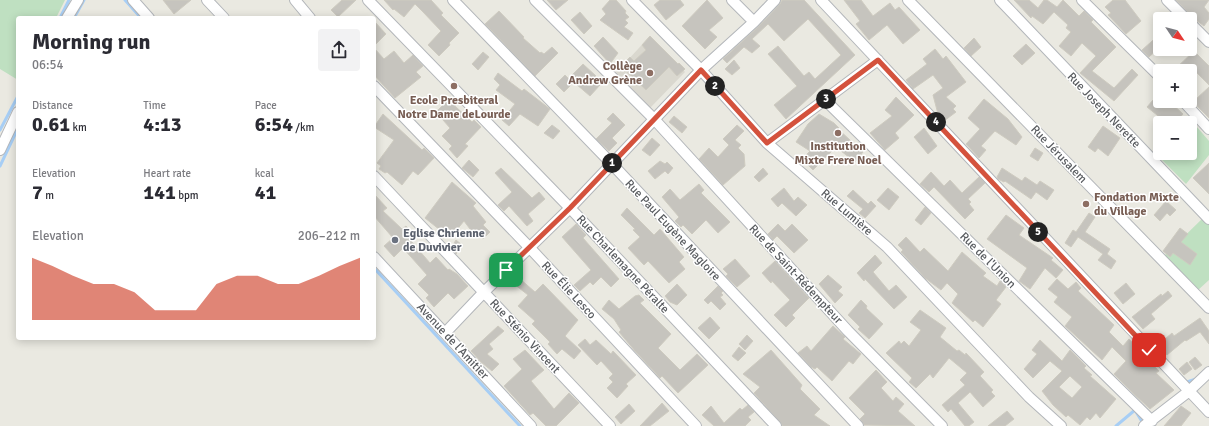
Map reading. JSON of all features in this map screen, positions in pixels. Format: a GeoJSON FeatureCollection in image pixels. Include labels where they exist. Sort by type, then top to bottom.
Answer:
{"type":"FeatureCollection","features":[{"type":"Feature","properties":{"kind":"street"},"geometry":{"type":"LineString","coordinates":[[68,16],[78,0]]}},
{"type":"Feature","properties":{"kind":"street"},"geometry":{"type":"LineString","coordinates":[[132,0],[147,16]]}},
{"type":"Feature","properties":{"kind":"street"},"geometry":{"type":"LineString","coordinates":[[207,0],[222,16]]}},
{"type":"Feature","properties":{"kind":"street"},"geometry":{"type":"LineString","coordinates":[[295,0],[308,16]]}},
{"type":"Feature","properties":{"kind":"street","name":"Rue Charlemagne Péralte"},"geometry":{"type":"LineString","coordinates":[[368,0],[570,208],[776,426]]}},
{"type":"Feature","properties":{"kind":"street","name":"Rue Paul Eugène Magloire"},"geometry":{"type":"LineString","coordinates":[[453,0],[612,164],[858,426]]}},
{"type":"Feature","properties":{"kind":"street","name":"Rue de Saint-Rédempteur"},"geometry":{"type":"LineString","coordinates":[[535,0],[654,119],[848,330],[942,426]]}},
{"type":"Feature","properties":{"kind":"street","name":"Rue Lumière"},"geometry":{"type":"LineString","coordinates":[[632,0],[701,70],[767,143],[887,247],[1029,397],[1061,426]]}},
{"type":"Feature","properties":{"kind":"street"},"geometry":{"type":"LineString","coordinates":[[732,0],[754,22]]}},
{"type":"Feature","properties":{"kind":"street"},"geometry":{"type":"LineString","coordinates":[[445,333],[529,247],[570,208],[701,70],[754,22],[775,0]]}},
{"type":"Feature","properties":{"kind":"street"},"geometry":{"type":"LineString","coordinates":[[821,0],[1188,392],[1209,412]]}},
{"type":"Feature","properties":{"kind":"street","name":"Rue Jérusalem"},"geometry":{"type":"LineString","coordinates":[[908,0],[1209,308]]}},
{"type":"Feature","properties":{"kind":"street","name":"Rue Joseph Nerette"},"geometry":{"type":"LineString","coordinates":[[1000,0],[1209,219]]}},
{"type":"Feature","properties":{"kind":"street"},"geometry":{"type":"LineString","coordinates":[[1082,0],[1153,70]]}},
{"type":"Feature","properties":{"kind":"street"},"geometry":{"type":"LineString","coordinates":[[1168,0],[1179,12]]}},
{"type":"Feature","properties":{"kind":"street"},"geometry":{"type":"LineString","coordinates":[[1197,30],[1209,42]]}},
{"type":"Feature","properties":{"kind":"street"},"geometry":{"type":"LineString","coordinates":[[767,143],[878,60]]}},
{"type":"Feature","properties":{"kind":"street","name":"Rue Élie Lesco"},"geometry":{"type":"LineString","coordinates":[[376,88],[529,247],[696,426]]}},
{"type":"Feature","properties":{"kind":"street","name":"Rue de l'Union"},"geometry":{"type":"LineString","coordinates":[[825,100],[1148,423]]}},
{"type":"Feature","properties":{"kind":"street"},"geometry":{"type":"LineString","coordinates":[[1190,108],[1209,129]]}},
{"type":"Feature","properties":{"kind":"street"},"geometry":{"type":"LineString","coordinates":[[0,150],[16,116]]}},
{"type":"Feature","properties":{"kind":"street","name":"Rue Sténio Vincent"},"geometry":{"type":"LineString","coordinates":[[376,178],[610,426]]}},
{"type":"Feature","properties":{"kind":"street","name":"Avenue de l'Amitier"},"geometry":{"type":"LineString","coordinates":[[376,259],[531,426]]}},
{"type":"Feature","properties":{"kind":"street"},"geometry":{"type":"LineString","coordinates":[[1148,423],[1188,392],[1209,372]]}},
{"type":"Feature","properties":{"kind":"shaded area","name":"Collège Andrew Grène"},"geometry":{"type":"Polygon","coordinates":[[[650,36],[685,72],[650,108],[615,74],[650,36]]]}},
{"type":"Feature","properties":{"kind":"green space"},"geometry":{"type":"Polygon","coordinates":[[[0,0],[65,0],[57,16],[16,16],[16,79],[0,69],[0,0]]]}},
{"type":"Feature","properties":{"kind":"green space"},"geometry":{"type":"Polygon","coordinates":[[[1197,127],[1209,141],[1209,155],[1186,184],[1162,160],[1197,160],[1197,127]]]}},
{"type":"Feature","properties":{"kind":"green space"},"geometry":{"type":"Polygon","coordinates":[[[1203,218],[1209,225],[1209,280],[1197,291],[1163,257],[1203,218]]]}},
{"type":"Feature","properties":{"kind":"building"},"geometry":{"type":"Polygon","coordinates":[[[163,0],[191,0],[174,14],[163,0]]]}},
{"type":"Feature","properties":{"kind":"building"},"geometry":{"type":"Polygon","coordinates":[[[342,0],[356,0],[339,16],[337,16],[331,10],[342,0]]]}},
{"type":"Feature","properties":{"kind":"building"},"geometry":{"type":"Polygon","coordinates":[[[384,0],[431,0],[443,13],[441,15],[459,33],[439,56],[428,45],[441,31],[423,12],[415,4],[404,17],[394,9],[393,10],[384,0]]]}},
{"type":"Feature","properties":{"kind":"building"},"geometry":{"type":"Polygon","coordinates":[[[547,0],[568,0],[556,10],[547,0]]]}},
{"type":"Feature","properties":{"kind":"building"},"geometry":{"type":"Polygon","coordinates":[[[610,0],[616,0],[626,11],[625,13],[629,17],[625,20],[628,23],[624,27],[633,33],[628,40],[600,20],[606,14],[602,9],[610,0]]]}},
{"type":"Feature","properties":{"kind":"building"},"geometry":{"type":"Polygon","coordinates":[[[660,0],[680,0],[684,5],[666,20],[654,5],[660,0]]]}},
{"type":"Feature","properties":{"kind":"building"},"geometry":{"type":"Polygon","coordinates":[[[707,0],[723,18],[709,30],[717,37],[705,49],[682,26],[707,0]]]}},
{"type":"Feature","properties":{"kind":"building"},"geometry":{"type":"Polygon","coordinates":[[[782,0],[804,0],[855,55],[786,119],[774,105],[797,86],[768,54],[778,46],[804,76],[809,72],[815,79],[841,55],[808,19],[784,41],[768,24],[752,39],[760,46],[752,53],[744,47],[727,63],[723,59],[759,26],[782,0]]]}},
{"type":"Feature","properties":{"kind":"building"},"geometry":{"type":"Polygon","coordinates":[[[844,0],[861,0],[873,16],[890,3],[895,10],[899,7],[920,30],[903,44],[887,25],[869,40],[856,24],[860,21],[844,0]]]}},
{"type":"Feature","properties":{"kind":"building"},"geometry":{"type":"Polygon","coordinates":[[[1014,0],[1029,0],[1038,8],[1044,0],[1047,0],[1057,7],[1063,0],[1079,16],[1084,11],[1093,20],[1091,22],[1116,47],[1092,71],[1114,88],[1132,69],[1138,75],[1114,101],[1080,73],[1096,56],[1082,43],[1071,56],[1059,46],[1071,32],[1066,28],[1068,25],[1054,12],[1043,24],[1032,16],[1031,18],[1014,0]]]}},
{"type":"Feature","properties":{"kind":"building"},"geometry":{"type":"Polygon","coordinates":[[[1113,0],[1125,0],[1141,21],[1126,34],[1108,15],[1111,13],[1105,7],[1113,0]]]}},
{"type":"Feature","properties":{"kind":"building"},"geometry":{"type":"Polygon","coordinates":[[[1176,0],[1209,0],[1204,7],[1209,13],[1209,19],[1204,26],[1197,21],[1197,12],[1187,12],[1176,0]]]}},
{"type":"Feature","properties":{"kind":"building"},"geometry":{"type":"Polygon","coordinates":[[[499,11],[524,37],[523,38],[540,53],[541,52],[544,54],[552,47],[558,53],[535,76],[485,24],[499,11]]]}},
{"type":"Feature","properties":{"kind":"building"},"geometry":{"type":"Polygon","coordinates":[[[580,12],[592,26],[584,34],[571,20],[580,12]]]}},
{"type":"Feature","properties":{"kind":"building"},"geometry":{"type":"Polygon","coordinates":[[[376,23],[386,34],[376,44],[376,23]]]}},
{"type":"Feature","properties":{"kind":"building"},"geometry":{"type":"Polygon","coordinates":[[[650,36],[685,69],[677,76],[669,67],[646,90],[621,66],[630,57],[634,61],[646,50],[642,45],[650,36]]]}},
{"type":"Feature","properties":{"kind":"building"},"geometry":{"type":"Polygon","coordinates":[[[603,37],[618,53],[610,64],[594,46],[603,37]]]}},
{"type":"Feature","properties":{"kind":"building"},"geometry":{"type":"Polygon","coordinates":[[[974,38],[981,47],[971,56],[964,48],[974,38]]]}},
{"type":"Feature","properties":{"kind":"building"},"geometry":{"type":"Polygon","coordinates":[[[1153,40],[1153,53],[1149,57],[1142,50],[1153,40]]]}},
{"type":"Feature","properties":{"kind":"building"},"geometry":{"type":"Polygon","coordinates":[[[1026,44],[1035,53],[1022,65],[1013,56],[1026,44]]]}},
{"type":"Feature","properties":{"kind":"building"},"geometry":{"type":"Polygon","coordinates":[[[935,49],[943,59],[946,56],[966,82],[946,97],[956,106],[953,109],[956,112],[944,121],[938,114],[933,95],[943,88],[933,75],[913,89],[906,80],[927,64],[923,59],[935,49]]]}},
{"type":"Feature","properties":{"kind":"building"},"geometry":{"type":"Polygon","coordinates":[[[376,50],[384,59],[394,51],[404,63],[413,55],[423,66],[416,72],[421,77],[395,98],[376,77],[376,50]]]}},
{"type":"Feature","properties":{"kind":"building"},"geometry":{"type":"Polygon","coordinates":[[[483,52],[489,57],[478,70],[472,64],[483,52]]]}},
{"type":"Feature","properties":{"kind":"building"},"geometry":{"type":"Polygon","coordinates":[[[1197,54],[1209,66],[1209,85],[1197,73],[1197,64],[1180,64],[1189,56],[1197,56],[1197,54]]]}},
{"type":"Feature","properties":{"kind":"building"},"geometry":{"type":"Polygon","coordinates":[[[734,60],[740,68],[732,75],[725,69],[734,60]]]}},
{"type":"Feature","properties":{"kind":"building"},"geometry":{"type":"Polygon","coordinates":[[[583,64],[596,76],[594,79],[600,85],[590,96],[569,78],[583,64]]]}},
{"type":"Feature","properties":{"kind":"building"},"geometry":{"type":"Polygon","coordinates":[[[498,73],[522,91],[524,89],[550,109],[538,126],[520,114],[509,126],[502,120],[515,104],[496,90],[500,85],[494,79],[498,73]]]}},
{"type":"Feature","properties":{"kind":"building"},"geometry":{"type":"Polygon","coordinates":[[[565,75],[573,83],[564,92],[556,84],[565,75]]]}},
{"type":"Feature","properties":{"kind":"building"},"geometry":{"type":"Polygon","coordinates":[[[1209,87],[1209,118],[1197,106],[1197,98],[1209,87]]]}},
{"type":"Feature","properties":{"kind":"building"},"geometry":{"type":"Polygon","coordinates":[[[451,97],[457,103],[455,106],[472,122],[474,120],[481,127],[465,144],[468,146],[457,158],[449,149],[452,146],[442,136],[450,128],[436,112],[451,97]]]}},
{"type":"Feature","properties":{"kind":"building"},"geometry":{"type":"Polygon","coordinates":[[[896,97],[914,115],[895,133],[899,138],[885,150],[870,133],[892,116],[885,110],[896,97]]]}},
{"type":"Feature","properties":{"kind":"building"},"geometry":{"type":"Polygon","coordinates":[[[984,99],[1008,119],[1022,137],[1016,145],[995,131],[981,146],[986,150],[979,158],[966,144],[980,129],[968,118],[984,99]]]}},
{"type":"Feature","properties":{"kind":"building"},"geometry":{"type":"Polygon","coordinates":[[[1153,100],[1153,108],[1177,108],[1183,114],[1181,116],[1158,116],[1147,107],[1153,100]]]}},
{"type":"Feature","properties":{"kind":"building"},"geometry":{"type":"Polygon","coordinates":[[[613,113],[625,125],[612,138],[617,143],[609,151],[596,139],[612,123],[607,119],[613,113]]]}},
{"type":"Feature","properties":{"kind":"building"},"geometry":{"type":"Polygon","coordinates":[[[383,114],[422,150],[424,148],[434,158],[418,175],[413,171],[402,185],[387,172],[385,173],[379,169],[381,166],[377,163],[394,140],[376,128],[376,124],[383,114]]]}},
{"type":"Feature","properties":{"kind":"building"},"geometry":{"type":"Polygon","coordinates":[[[819,114],[834,123],[839,128],[838,129],[863,152],[855,162],[836,147],[813,170],[802,159],[810,151],[796,142],[808,124],[819,114]]]}},
{"type":"Feature","properties":{"kind":"building"},"geometry":{"type":"Polygon","coordinates":[[[674,116],[687,127],[682,133],[669,122],[674,116]]]}},
{"type":"Feature","properties":{"kind":"building"},"geometry":{"type":"Polygon","coordinates":[[[552,125],[560,131],[553,139],[544,133],[552,125]]]}},
{"type":"Feature","properties":{"kind":"building"},"geometry":{"type":"Polygon","coordinates":[[[737,125],[744,131],[735,140],[741,145],[738,148],[744,154],[745,166],[723,185],[699,159],[709,148],[718,157],[729,145],[723,139],[737,125]]]}},
{"type":"Feature","properties":{"kind":"building"},"geometry":{"type":"Polygon","coordinates":[[[1103,126],[1120,138],[1108,156],[1098,148],[1095,152],[1088,147],[1103,126]]]}},
{"type":"Feature","properties":{"kind":"building"},"geometry":{"type":"Polygon","coordinates":[[[924,128],[937,146],[928,154],[914,137],[924,128]]]}},
{"type":"Feature","properties":{"kind":"building"},"geometry":{"type":"Polygon","coordinates":[[[652,138],[660,145],[650,156],[642,150],[652,138]]]}},
{"type":"Feature","properties":{"kind":"building"},"geometry":{"type":"Polygon","coordinates":[[[1035,148],[1043,153],[1038,161],[1030,156],[1035,148]]]}},
{"type":"Feature","properties":{"kind":"building"},"geometry":{"type":"Polygon","coordinates":[[[469,160],[479,170],[473,177],[462,168],[469,160]]]}},
{"type":"Feature","properties":{"kind":"building"},"geometry":{"type":"Polygon","coordinates":[[[660,161],[665,164],[667,162],[673,168],[668,174],[665,171],[655,179],[648,171],[660,161]]]}},
{"type":"Feature","properties":{"kind":"building"},"geometry":{"type":"Polygon","coordinates":[[[1209,163],[1209,194],[1193,178],[1209,163]]]}},
{"type":"Feature","properties":{"kind":"building"},"geometry":{"type":"Polygon","coordinates":[[[501,168],[532,198],[539,192],[545,199],[528,214],[533,221],[527,226],[509,206],[504,211],[498,205],[512,192],[495,173],[501,168]]]}},
{"type":"Feature","properties":{"kind":"building"},"geometry":{"type":"Polygon","coordinates":[[[763,168],[768,174],[759,182],[754,177],[763,168]]]}},
{"type":"Feature","properties":{"kind":"building"},"geometry":{"type":"Polygon","coordinates":[[[1002,168],[1022,181],[1025,177],[1037,185],[1040,181],[1054,190],[1047,200],[1036,192],[1031,199],[1005,181],[1004,182],[998,179],[997,177],[1002,168]]]}},
{"type":"Feature","properties":{"kind":"building"},"geometry":{"type":"Polygon","coordinates":[[[931,172],[944,186],[950,180],[962,193],[979,177],[985,183],[968,199],[971,202],[969,204],[974,210],[965,219],[934,187],[929,192],[920,184],[931,172]]]}},
{"type":"Feature","properties":{"kind":"building"},"geometry":{"type":"Polygon","coordinates":[[[452,182],[476,203],[473,206],[486,222],[483,225],[490,232],[483,239],[475,232],[473,233],[464,221],[450,238],[425,218],[452,182]]]}},
{"type":"Feature","properties":{"kind":"building"},"geometry":{"type":"Polygon","coordinates":[[[699,184],[704,190],[701,193],[730,222],[718,233],[706,220],[692,234],[683,225],[681,227],[675,221],[679,217],[662,197],[670,189],[680,200],[699,184]]]}},
{"type":"Feature","properties":{"kind":"building"},"geometry":{"type":"Polygon","coordinates":[[[784,188],[794,201],[798,197],[807,205],[796,216],[782,203],[778,207],[771,199],[784,188]]]}},
{"type":"Feature","properties":{"kind":"building"},"geometry":{"type":"Polygon","coordinates":[[[888,188],[899,197],[889,210],[877,200],[888,188]]]}},
{"type":"Feature","properties":{"kind":"building"},"geometry":{"type":"Polygon","coordinates":[[[853,190],[868,204],[871,201],[876,206],[865,218],[859,213],[863,209],[847,196],[853,190]]]}},
{"type":"Feature","properties":{"kind":"building"},"geometry":{"type":"Polygon","coordinates":[[[376,196],[387,208],[383,211],[402,229],[406,226],[416,237],[411,241],[430,263],[436,257],[448,270],[449,269],[457,274],[468,286],[454,299],[448,293],[434,307],[426,298],[429,295],[418,284],[427,275],[403,248],[394,257],[384,246],[393,238],[376,218],[376,196]]]}},
{"type":"Feature","properties":{"kind":"building"},"geometry":{"type":"Polygon","coordinates":[[[1166,201],[1176,210],[1170,216],[1167,213],[1160,221],[1154,215],[1166,201]]]}},
{"type":"Feature","properties":{"kind":"building"},"geometry":{"type":"Polygon","coordinates":[[[925,207],[931,213],[921,225],[915,220],[925,207]]]}},
{"type":"Feature","properties":{"kind":"building"},"geometry":{"type":"Polygon","coordinates":[[[627,208],[654,235],[660,229],[684,257],[679,262],[685,269],[669,283],[648,261],[644,265],[628,248],[640,237],[633,230],[635,229],[621,215],[627,208]]]}},
{"type":"Feature","properties":{"kind":"building"},"geometry":{"type":"Polygon","coordinates":[[[1089,213],[1095,217],[1085,232],[1110,249],[1107,254],[1116,261],[1111,269],[1098,260],[1103,254],[1078,237],[1071,247],[1065,243],[1073,230],[1076,232],[1089,213]]]}},
{"type":"Feature","properties":{"kind":"building"},"geometry":{"type":"Polygon","coordinates":[[[1006,215],[1024,228],[1019,235],[1053,258],[1051,260],[1063,270],[1056,278],[1045,268],[1030,289],[1019,281],[1027,268],[987,239],[1006,215]]]}},
{"type":"Feature","properties":{"kind":"building"},"geometry":{"type":"Polygon","coordinates":[[[576,224],[586,235],[583,238],[619,279],[611,287],[601,277],[593,285],[590,282],[580,291],[574,285],[591,270],[562,237],[576,224]]]}},
{"type":"Feature","properties":{"kind":"building"},"geometry":{"type":"Polygon","coordinates":[[[778,224],[785,231],[792,224],[808,240],[794,253],[777,236],[773,240],[768,234],[778,224]]]}},
{"type":"Feature","properties":{"kind":"building"},"geometry":{"type":"Polygon","coordinates":[[[1180,228],[1188,234],[1181,242],[1197,254],[1190,265],[1173,253],[1170,257],[1163,251],[1180,228]]]}},
{"type":"Feature","properties":{"kind":"building"},"geometry":{"type":"Polygon","coordinates":[[[906,237],[920,252],[924,248],[948,271],[962,252],[986,273],[983,276],[997,286],[1000,281],[1006,287],[996,300],[1001,304],[983,327],[975,320],[973,322],[952,303],[958,294],[947,283],[941,290],[925,278],[901,252],[903,250],[898,245],[906,237]]]}},
{"type":"Feature","properties":{"kind":"building"},"geometry":{"type":"Polygon","coordinates":[[[456,240],[462,245],[456,254],[451,248],[456,240]]]}},
{"type":"Feature","properties":{"kind":"building"},"geometry":{"type":"Polygon","coordinates":[[[875,255],[882,263],[873,272],[889,291],[896,285],[907,297],[894,309],[865,279],[864,281],[857,273],[875,255]]]}},
{"type":"Feature","properties":{"kind":"building"},"geometry":{"type":"Polygon","coordinates":[[[735,259],[750,276],[737,287],[726,276],[728,274],[723,269],[735,259]]]}},
{"type":"Feature","properties":{"kind":"building"},"geometry":{"type":"Polygon","coordinates":[[[775,261],[809,298],[792,315],[795,318],[786,327],[774,315],[790,300],[762,273],[775,261]]]}},
{"type":"Feature","properties":{"kind":"building"},"geometry":{"type":"Polygon","coordinates":[[[828,275],[842,287],[838,291],[843,295],[835,303],[819,284],[828,275]]]}},
{"type":"Feature","properties":{"kind":"building"},"geometry":{"type":"Polygon","coordinates":[[[519,278],[535,292],[543,284],[578,320],[565,336],[581,351],[574,359],[562,349],[557,354],[548,344],[550,342],[532,324],[535,321],[518,306],[528,295],[514,284],[519,278]]]}},
{"type":"Feature","properties":{"kind":"building"},"geometry":{"type":"Polygon","coordinates":[[[1057,279],[1068,289],[1076,282],[1081,288],[1078,291],[1114,325],[1109,332],[1123,346],[1129,339],[1150,359],[1149,361],[1159,371],[1156,373],[1174,390],[1150,409],[1135,395],[1114,374],[1126,361],[1112,347],[1102,360],[1065,326],[1072,317],[1054,302],[1058,297],[1048,289],[1057,279]]]}},
{"type":"Feature","properties":{"kind":"building"},"geometry":{"type":"Polygon","coordinates":[[[1126,283],[1135,294],[1123,304],[1114,293],[1126,283]]]}},
{"type":"Feature","properties":{"kind":"building"},"geometry":{"type":"Polygon","coordinates":[[[677,284],[687,295],[677,305],[670,302],[665,296],[677,284]]]}},
{"type":"Feature","properties":{"kind":"building"},"geometry":{"type":"Polygon","coordinates":[[[718,286],[723,291],[721,293],[723,295],[720,297],[726,304],[720,310],[711,301],[708,304],[704,300],[718,286]]]}},
{"type":"Feature","properties":{"kind":"building"},"geometry":{"type":"Polygon","coordinates":[[[1168,291],[1172,296],[1151,314],[1155,319],[1143,329],[1132,317],[1161,294],[1162,296],[1168,291]]]}},
{"type":"Feature","properties":{"kind":"building"},"geometry":{"type":"Polygon","coordinates":[[[639,295],[644,300],[640,303],[671,334],[658,348],[680,370],[697,354],[708,365],[678,393],[662,376],[660,378],[635,351],[619,332],[621,330],[614,319],[602,309],[609,300],[619,309],[635,296],[639,295]]]}},
{"type":"Feature","properties":{"kind":"building"},"geometry":{"type":"Polygon","coordinates":[[[861,300],[867,306],[866,308],[883,324],[869,339],[858,329],[860,327],[848,315],[861,300]]]}},
{"type":"Feature","properties":{"kind":"building"},"geometry":{"type":"Polygon","coordinates":[[[920,310],[946,328],[940,337],[957,351],[959,350],[965,355],[966,353],[984,372],[980,376],[993,390],[991,392],[995,396],[983,407],[970,392],[958,403],[974,422],[969,426],[965,426],[951,409],[948,412],[942,405],[965,385],[960,380],[967,373],[949,358],[933,378],[930,374],[916,388],[909,382],[912,378],[886,353],[899,341],[901,344],[904,341],[909,346],[921,330],[910,322],[920,310]]]}},
{"type":"Feature","properties":{"kind":"building"},"geometry":{"type":"Polygon","coordinates":[[[710,317],[720,328],[709,339],[698,328],[710,317]]]}},
{"type":"Feature","properties":{"kind":"building"},"geometry":{"type":"Polygon","coordinates":[[[1200,318],[1209,331],[1209,344],[1200,332],[1186,341],[1185,340],[1167,355],[1158,345],[1172,333],[1174,336],[1200,318]]]}},
{"type":"Feature","properties":{"kind":"building"},"geometry":{"type":"Polygon","coordinates":[[[498,326],[504,331],[489,344],[493,349],[487,354],[499,364],[492,371],[471,351],[498,326]]]}},
{"type":"Feature","properties":{"kind":"building"},"geometry":{"type":"Polygon","coordinates":[[[833,326],[845,337],[843,339],[861,354],[853,364],[849,361],[832,381],[817,367],[815,369],[811,367],[798,353],[807,346],[811,351],[833,326]]]}},
{"type":"Feature","properties":{"kind":"building"},"geometry":{"type":"Polygon","coordinates":[[[747,335],[753,341],[745,350],[739,344],[747,335]]]}},
{"type":"Feature","properties":{"kind":"building"},"geometry":{"type":"Polygon","coordinates":[[[585,339],[590,345],[596,340],[611,354],[613,351],[636,375],[626,384],[628,386],[617,398],[607,388],[613,382],[609,378],[613,374],[601,361],[597,365],[578,345],[585,339]]]}},
{"type":"Feature","properties":{"kind":"building"},"geometry":{"type":"Polygon","coordinates":[[[1040,340],[1062,361],[1070,350],[1086,366],[1084,368],[1092,375],[1090,376],[1116,399],[1100,418],[1096,413],[1090,420],[1087,417],[1080,425],[1068,415],[1066,417],[1053,405],[1042,391],[1062,371],[1050,361],[1033,378],[1024,369],[1037,354],[1032,350],[1040,340]],[[1070,376],[1059,387],[1072,398],[1082,387],[1070,376]]]}},
{"type":"Feature","properties":{"kind":"building"},"geometry":{"type":"Polygon","coordinates":[[[739,347],[746,353],[738,361],[732,356],[739,347]]]}},
{"type":"Feature","properties":{"kind":"building"},"geometry":{"type":"Polygon","coordinates":[[[525,350],[544,370],[531,381],[554,409],[569,393],[579,403],[556,426],[546,426],[533,413],[530,415],[504,386],[522,369],[513,359],[525,350]]]}},
{"type":"Feature","properties":{"kind":"building"},"geometry":{"type":"Polygon","coordinates":[[[771,350],[802,385],[800,389],[820,409],[814,415],[830,426],[783,426],[754,393],[760,387],[743,374],[771,350]]]}},
{"type":"Feature","properties":{"kind":"building"},"geometry":{"type":"Polygon","coordinates":[[[1195,357],[1202,365],[1195,370],[1189,362],[1195,357]]]}},
{"type":"Feature","properties":{"kind":"building"},"geometry":{"type":"Polygon","coordinates":[[[1187,362],[1192,369],[1184,375],[1179,369],[1187,362]]]}},
{"type":"Feature","properties":{"kind":"building"},"geometry":{"type":"Polygon","coordinates":[[[876,370],[887,382],[881,388],[893,401],[896,397],[904,404],[898,411],[915,426],[864,425],[860,419],[865,414],[849,398],[876,370]]]}},
{"type":"Feature","properties":{"kind":"building"},"geometry":{"type":"Polygon","coordinates":[[[662,403],[669,411],[650,426],[640,426],[662,403]]]}},
{"type":"Feature","properties":{"kind":"building"},"geometry":{"type":"Polygon","coordinates":[[[629,404],[635,411],[621,424],[615,417],[629,404]]]}},
{"type":"Feature","properties":{"kind":"building"},"geometry":{"type":"Polygon","coordinates":[[[748,405],[754,412],[748,417],[751,420],[745,426],[714,426],[702,415],[711,406],[724,423],[740,408],[742,410],[748,405]]]}},
{"type":"Feature","properties":{"kind":"building"},"geometry":{"type":"Polygon","coordinates":[[[1181,406],[1191,413],[1181,426],[1164,426],[1181,406]]]}},
{"type":"Feature","properties":{"kind":"building"},"geometry":{"type":"Polygon","coordinates":[[[1007,411],[1014,419],[1005,426],[988,426],[1007,411]]]}},
{"type":"Feature","properties":{"kind":"waterway"},"geometry":{"type":"LineString","coordinates":[[61,16],[69,0]]}},
{"type":"Feature","properties":{"kind":"waterway"},"geometry":{"type":"LineString","coordinates":[[75,16],[84,0]]}},
{"type":"Feature","properties":{"kind":"waterway"},"geometry":{"type":"LineString","coordinates":[[125,0],[139,16]]}},
{"type":"Feature","properties":{"kind":"waterway"},"geometry":{"type":"LineString","coordinates":[[0,130],[16,100]]}},
{"type":"Feature","properties":{"kind":"waterway"},"geometry":{"type":"LineString","coordinates":[[0,166],[16,132]]}},
{"type":"Feature","properties":{"kind":"waterway"},"geometry":{"type":"LineString","coordinates":[[376,270],[520,426]]}},
{"type":"Feature","properties":{"kind":"waterway"},"geometry":{"type":"LineString","coordinates":[[1187,382],[1196,379]]}},
{"type":"Feature","properties":{"kind":"waterway"},"geometry":{"type":"LineString","coordinates":[[1116,426],[1135,410],[1141,420]]}},
{"type":"Feature","properties":{"kind":"place","name":"Collège Andrew Grène"},"geometry":{"type":"Point","coordinates":[650,73]}},
{"type":"Feature","properties":{"kind":"place","name":"Ecole Presbiteral Notre Dame deLourde"},"geometry":{"type":"Point","coordinates":[454,86]}},
{"type":"Feature","properties":{"kind":"place","name":"Institution Mixte Frere Noel"},"geometry":{"type":"Point","coordinates":[838,133]}},
{"type":"Feature","properties":{"kind":"place","name":"Fondation Mixte du Village"},"geometry":{"type":"Point","coordinates":[1086,204]}},
{"type":"Feature","properties":{"kind":"place","name":"Eglise Chrienne de Duvivier"},"geometry":{"type":"Point","coordinates":[395,240]}},
{"type":"Feature","properties":{"kind":"route"},"geometry":{"type":"LineString","coordinates":[[506,270],[570,208],[701,70],[767,143],[878,60],[1149,350]]}}]}
